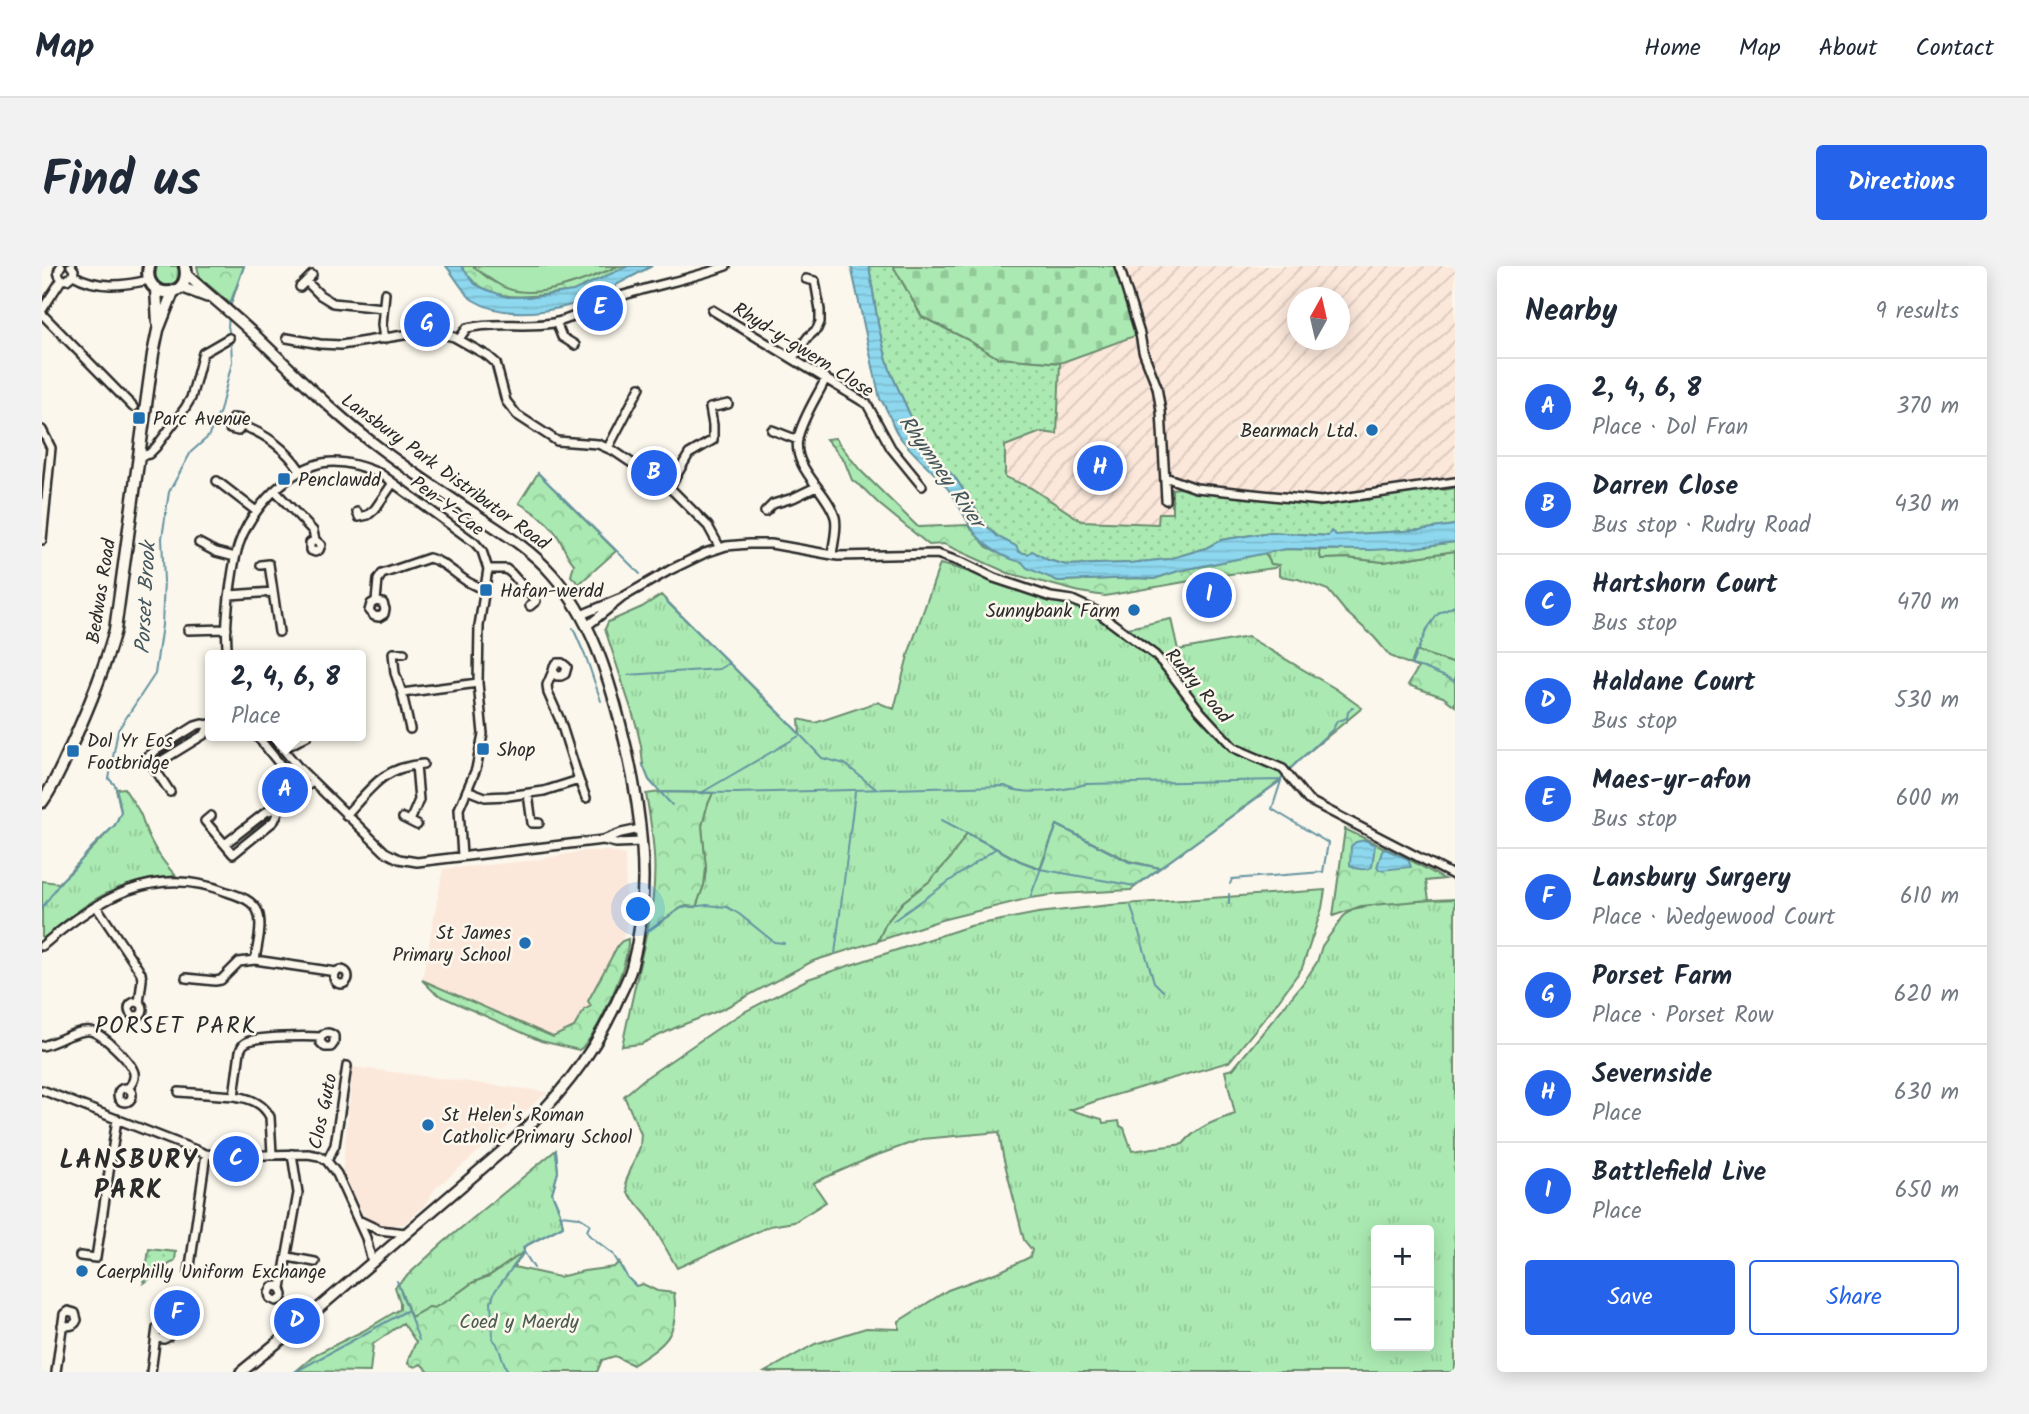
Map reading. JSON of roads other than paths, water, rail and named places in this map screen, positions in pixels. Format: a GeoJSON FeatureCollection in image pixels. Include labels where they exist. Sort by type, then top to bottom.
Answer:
{"type":"FeatureCollection","features":[{"type":"Feature","properties":{"kind":"main road"},"geometry":{"type":"LineString","coordinates":[[149,266],[149,280],[156,289],[167,293],[177,289]]}},
{"type":"Feature","properties":{"kind":"main road"},"geometry":{"type":"LineString","coordinates":[[158,330],[186,270]]}},
{"type":"Feature","properties":{"kind":"main road"},"geometry":{"type":"LineString","coordinates":[[156,289],[158,330]]}},
{"type":"Feature","properties":{"kind":"main road","name":"Bedwas Road"},"geometry":{"type":"LineString","coordinates":[[42,802],[60,773],[93,695],[115,630],[158,330]]}},
{"type":"Feature","properties":{"kind":"street"},"geometry":{"type":"LineString","coordinates":[[59,267],[58,275],[62,279],[69,279],[74,270],[71,266]]}},
{"type":"Feature","properties":{"kind":"street"},"geometry":{"type":"LineString","coordinates":[[458,339],[467,328],[487,324],[556,323],[616,298],[726,266]]}},
{"type":"Feature","properties":{"kind":"street"},"geometry":{"type":"LineString","coordinates":[[1119,266],[1143,351],[1157,387],[1166,500]]}},
{"type":"Feature","properties":{"kind":"street","name":"Lansbury Park Distributor Road"},"geometry":{"type":"LineString","coordinates":[[186,270],[340,417],[388,455],[529,552],[558,580],[587,626],[615,702],[631,765],[642,842],[641,912],[632,968],[592,1051],[534,1121],[407,1233],[241,1372]]}},
{"type":"Feature","properties":{"kind":"street"},"geometry":{"type":"LineString","coordinates":[[793,358],[820,322],[815,281],[819,273]]}},
{"type":"Feature","properties":{"kind":"street"},"geometry":{"type":"LineString","coordinates":[[73,275],[100,285],[121,285],[149,280]]}},
{"type":"Feature","properties":{"kind":"street"},"geometry":{"type":"LineString","coordinates":[[62,279],[42,312],[133,407]]}},
{"type":"Feature","properties":{"kind":"street"},"geometry":{"type":"LineString","coordinates":[[806,279],[815,281]]}},
{"type":"Feature","properties":{"kind":"street"},"geometry":{"type":"LineString","coordinates":[[306,281],[333,303],[383,308]]}},
{"type":"Feature","properties":{"kind":"street","name":"Lansbury Park Distributor Road"},"geometry":{"type":"LineString","coordinates":[[177,289],[215,300]]}},
{"type":"Feature","properties":{"kind":"street"},"geometry":{"type":"LineString","coordinates":[[384,339],[382,329],[385,293]]}},
{"type":"Feature","properties":{"kind":"street","name":"Rhyd-y-gwern Close"},"geometry":{"type":"LineString","coordinates":[[712,310],[867,404],[891,448],[922,486]]}},
{"type":"Feature","properties":{"kind":"street"},"geometry":{"type":"LineString","coordinates":[[556,323],[562,337],[575,345]]}},
{"type":"Feature","properties":{"kind":"street"},"geometry":{"type":"LineString","coordinates":[[287,338],[331,345],[438,332],[458,339],[494,360],[508,406],[524,421],[562,442],[608,448],[669,488],[708,526],[720,548]]}},
{"type":"Feature","properties":{"kind":"street"},"geometry":{"type":"LineString","coordinates":[[139,456],[149,454],[156,447],[185,408],[191,398],[203,353],[229,338]]}},
{"type":"Feature","properties":{"kind":"street"},"geometry":{"type":"LineString","coordinates":[[826,378],[805,419],[798,449],[803,465],[836,520],[832,555]]}},
{"type":"Feature","properties":{"kind":"street"},"geometry":{"type":"LineString","coordinates":[[608,448],[640,387]]}},
{"type":"Feature","properties":{"kind":"street"},"geometry":{"type":"LineString","coordinates":[[669,488],[689,454],[713,440],[710,408],[728,404]]}},
{"type":"Feature","properties":{"kind":"street"},"geometry":{"type":"LineString","coordinates":[[783,424],[776,432],[798,440]]}},
{"type":"Feature","properties":{"kind":"street"},"geometry":{"type":"LineString","coordinates":[[242,426],[254,430],[285,451],[299,470]]}},
{"type":"Feature","properties":{"kind":"street"},"geometry":{"type":"LineString","coordinates":[[42,430],[51,448],[42,540]]}},
{"type":"Feature","properties":{"kind":"street","name":"Pen-Y-Cae"},"geometry":{"type":"LineString","coordinates":[[228,650],[227,629],[235,557],[244,532],[256,511],[275,491],[299,470],[319,463],[347,462],[373,470],[475,543],[482,551],[488,569]]}},
{"type":"Feature","properties":{"kind":"street"},"geometry":{"type":"LineString","coordinates":[[1165,478],[1196,488],[1321,501],[1455,482]]}},
{"type":"Feature","properties":{"kind":"street"},"geometry":{"type":"LineString","coordinates":[[217,481],[256,511]]}},
{"type":"Feature","properties":{"kind":"street"},"geometry":{"type":"LineString","coordinates":[[357,512],[359,517],[370,513],[393,483]]}},
{"type":"Feature","properties":{"kind":"street"},"geometry":{"type":"LineString","coordinates":[[765,512],[773,503],[793,498],[816,487]]}},
{"type":"Feature","properties":{"kind":"street"},"geometry":{"type":"LineString","coordinates":[[275,491],[313,531],[315,540]]}},
{"type":"Feature","properties":{"kind":"street"},"geometry":{"type":"LineString","coordinates":[[199,543],[216,552],[235,557]]}},
{"type":"Feature","properties":{"kind":"street","name":"Rudry Road"},"geometry":{"type":"LineString","coordinates":[[623,597],[683,563],[720,548],[749,544],[771,544],[832,555],[937,554],[963,563],[994,579],[1051,597],[1072,600],[1096,611],[1155,655],[1234,748],[1283,769],[1308,800],[1455,876]]}},
{"type":"Feature","properties":{"kind":"street"},"geometry":{"type":"LineString","coordinates":[[376,601],[377,580],[382,573],[429,558],[471,585],[485,589]]}},
{"type":"Feature","properties":{"kind":"street"},"geometry":{"type":"LineString","coordinates":[[261,565],[269,564],[279,632]]}},
{"type":"Feature","properties":{"kind":"street"},"geometry":{"type":"LineString","coordinates":[[462,856],[458,814],[476,769],[483,734],[478,683],[479,626],[488,569],[506,569],[511,573],[536,601],[530,606]]}},
{"type":"Feature","properties":{"kind":"street"},"geometry":{"type":"LineString","coordinates":[[230,596],[273,592]]}},
{"type":"Feature","properties":{"kind":"street"},"geometry":{"type":"LineString","coordinates":[[581,615],[623,597]]}},
{"type":"Feature","properties":{"kind":"street"},"geometry":{"type":"LineString","coordinates":[[587,626],[623,597]]}},
{"type":"Feature","properties":{"kind":"street"},"geometry":{"type":"LineString","coordinates":[[188,630],[227,629]]}},
{"type":"Feature","properties":{"kind":"street"},"geometry":{"type":"LineString","coordinates":[[404,653],[393,653],[395,673],[410,729]]}},
{"type":"Feature","properties":{"kind":"street"},"geometry":{"type":"LineString","coordinates":[[553,671],[547,685],[548,693],[586,797]]}},
{"type":"Feature","properties":{"kind":"street"},"geometry":{"type":"LineString","coordinates":[[402,693],[478,683]]}},
{"type":"Feature","properties":{"kind":"street"},"geometry":{"type":"LineString","coordinates":[[170,792],[147,756],[195,726],[205,724]]}},
{"type":"Feature","properties":{"kind":"street"},"geometry":{"type":"LineString","coordinates":[[153,766],[205,734]]}},
{"type":"Feature","properties":{"kind":"street"},"geometry":{"type":"LineString","coordinates":[[261,741],[286,773],[299,768]]}},
{"type":"Feature","properties":{"kind":"street"},"geometry":{"type":"LineString","coordinates":[[276,741],[312,782],[385,852],[394,857],[417,862],[603,840],[640,829]]}},
{"type":"Feature","properties":{"kind":"street"},"geometry":{"type":"LineString","coordinates":[[283,750],[298,741]]}},
{"type":"Feature","properties":{"kind":"street"},"geometry":{"type":"LineString","coordinates":[[346,815],[386,774],[402,767],[419,765],[419,800],[410,821]]}},
{"type":"Feature","properties":{"kind":"street"},"geometry":{"type":"LineString","coordinates":[[467,790],[485,797],[528,794],[579,780]]}},
{"type":"Feature","properties":{"kind":"street"},"geometry":{"type":"LineString","coordinates":[[211,816],[205,821],[233,853],[274,821],[279,810],[312,782]]}},
{"type":"Feature","properties":{"kind":"street"},"geometry":{"type":"LineString","coordinates":[[528,794],[532,823],[539,823]]}},
{"type":"Feature","properties":{"kind":"street"},"geometry":{"type":"LineString","coordinates":[[225,844],[266,812],[279,810]]}},
{"type":"Feature","properties":{"kind":"street"},"geometry":{"type":"LineString","coordinates":[[603,840],[616,843],[642,842]]}},
{"type":"Feature","properties":{"kind":"street"},"geometry":{"type":"LineString","coordinates":[[42,946],[62,929],[121,892],[140,885],[180,881],[220,889],[252,903],[260,918],[255,960]]}},
{"type":"Feature","properties":{"kind":"street"},"geometry":{"type":"LineString","coordinates":[[96,906],[141,973],[139,1003]]}},
{"type":"Feature","properties":{"kind":"street"},"geometry":{"type":"LineString","coordinates":[[186,978],[221,980],[239,962],[255,960],[336,972]]}},
{"type":"Feature","properties":{"kind":"street"},"geometry":{"type":"LineString","coordinates":[[42,1046],[85,1031],[100,1035],[127,1062],[134,1074],[133,1083],[128,1088]]}},
{"type":"Feature","properties":{"kind":"street"},"geometry":{"type":"LineString","coordinates":[[234,1096],[238,1059],[243,1044],[264,1039],[321,1037]]}},
{"type":"Feature","properties":{"kind":"street","name":"Clos Guto"},"geometry":{"type":"LineString","coordinates":[[327,1161],[335,1145],[347,1066]]}},
{"type":"Feature","properties":{"kind":"street"},"geometry":{"type":"LineString","coordinates":[[42,1090],[206,1154],[314,1155],[327,1161],[337,1174],[368,1243],[372,1262]]}},
{"type":"Feature","properties":{"kind":"street"},"geometry":{"type":"LineString","coordinates":[[179,1092],[234,1096],[259,1104],[270,1117],[272,1154]]}},
{"type":"Feature","properties":{"kind":"street"},"geometry":{"type":"LineString","coordinates":[[80,1256],[96,1258],[117,1119]]}},
{"type":"Feature","properties":{"kind":"street"},"geometry":{"type":"LineString","coordinates":[[189,1273],[206,1154]]}},
{"type":"Feature","properties":{"kind":"street"},"geometry":{"type":"LineString","coordinates":[[281,1289],[298,1193],[292,1154]]}},
{"type":"Feature","properties":{"kind":"street"},"geometry":{"type":"LineString","coordinates":[[357,1220],[379,1230],[407,1233]]}},
{"type":"Feature","properties":{"kind":"street"},"geometry":{"type":"LineString","coordinates":[[288,1257],[315,1262]]}},
{"type":"Feature","properties":{"kind":"street"},"geometry":{"type":"LineString","coordinates":[[56,1372],[62,1325]]}},
{"type":"Feature","properties":{"kind":"street"},"geometry":{"type":"LineString","coordinates":[[151,1372],[156,1338]]}},
{"type":"Feature","properties":{"kind":"water"},"geometry":{"type":"Polygon","coordinates":[[[446,266],[461,266],[475,284],[507,297],[534,297],[573,291],[628,266],[652,266],[616,285],[614,290],[598,296],[563,307],[525,312],[506,311],[473,300],[446,266]]]}},
{"type":"Feature","properties":{"kind":"water","name":"Rhymney River"},"geometry":{"type":"Polygon","coordinates":[[[851,266],[869,266],[885,353],[891,373],[920,437],[928,450],[956,479],[986,525],[998,537],[1016,546],[1019,552],[1028,554],[1032,551],[1048,560],[1066,565],[1130,563],[1169,559],[1206,548],[1221,540],[1271,532],[1328,536],[1331,531],[1336,535],[1455,525],[1455,542],[1371,550],[1286,549],[1178,571],[1154,579],[1058,581],[1027,568],[1022,562],[1002,555],[982,541],[948,489],[897,433],[880,399],[851,266]]]}},
{"type":"Feature","properties":{"kind":"water"},"geometry":{"type":"Polygon","coordinates":[[[1365,840],[1375,845],[1372,867],[1355,868],[1350,865],[1351,846],[1365,840]]]}},
{"type":"Feature","properties":{"kind":"water"},"geometry":{"type":"Polygon","coordinates":[[[1383,848],[1408,859],[1411,867],[1380,870],[1377,867],[1383,848]]]}},
{"type":"Feature","properties":{"kind":"waterway","name":"Porset Brook"},"geometry":{"type":"LineString","coordinates":[[230,308],[244,266]]}},
{"type":"Feature","properties":{"kind":"waterway","name":"Porset Brook"},"geometry":{"type":"LineString","coordinates":[[229,317],[230,336]]}},
{"type":"Feature","properties":{"kind":"waterway","name":"Porset Brook"},"geometry":{"type":"LineString","coordinates":[[42,908],[62,880],[115,825],[121,812],[115,785],[109,779],[118,730],[155,674],[162,625],[162,538],[169,492],[191,452],[208,437],[220,411],[232,362],[231,341]]}},
{"type":"Feature","properties":{"kind":"waterway"},"geometry":{"type":"LineString","coordinates":[[538,473],[640,574]]}},
{"type":"Feature","properties":{"kind":"waterway"},"geometry":{"type":"LineString","coordinates":[[665,600],[822,758],[845,764],[876,789]]}},
{"type":"Feature","properties":{"kind":"waterway"},"geometry":{"type":"LineString","coordinates":[[1455,606],[1438,614],[1427,629],[1411,665],[1455,681]]}},
{"type":"Feature","properties":{"kind":"waterway"},"geometry":{"type":"LineString","coordinates":[[573,628],[601,701]]}},
{"type":"Feature","properties":{"kind":"waterway"},"geometry":{"type":"LineString","coordinates":[[628,675],[719,669],[729,663]]}},
{"type":"Feature","properties":{"kind":"waterway"},"geometry":{"type":"LineString","coordinates":[[1289,770],[1333,729],[1337,721],[1347,718],[1353,707]]}},
{"type":"Feature","properties":{"kind":"waterway"},"geometry":{"type":"LineString","coordinates":[[701,793],[799,736]]}},
{"type":"Feature","properties":{"kind":"waterway"},"geometry":{"type":"LineString","coordinates":[[643,765],[649,780],[672,805]]}},
{"type":"Feature","properties":{"kind":"waterway"},"geometry":{"type":"LineString","coordinates":[[660,792],[736,793],[1005,786],[1034,792],[1086,784],[1281,780],[1285,774]]}},
{"type":"Feature","properties":{"kind":"waterway"},"geometry":{"type":"LineString","coordinates":[[1230,884],[1232,879],[1323,872],[1328,843],[1272,809],[1281,781]]}},
{"type":"Feature","properties":{"kind":"waterway"},"geometry":{"type":"LineString","coordinates":[[942,820],[1040,869],[1135,886],[1279,782]]}},
{"type":"Feature","properties":{"kind":"waterway"},"geometry":{"type":"LineString","coordinates":[[835,954],[855,792]]}},
{"type":"Feature","properties":{"kind":"waterway"},"geometry":{"type":"LineString","coordinates":[[1030,898],[1057,825],[1129,862],[1160,868]]}},
{"type":"Feature","properties":{"kind":"waterway"},"geometry":{"type":"LineString","coordinates":[[893,921],[995,849]]}},
{"type":"Feature","properties":{"kind":"waterway"},"geometry":{"type":"LineString","coordinates":[[1229,894],[1229,904]]}},
{"type":"Feature","properties":{"kind":"waterway"},"geometry":{"type":"LineString","coordinates":[[647,931],[681,908],[707,905],[727,907],[774,942],[784,943]]}},
{"type":"Feature","properties":{"kind":"waterway"},"geometry":{"type":"LineString","coordinates":[[1131,906],[1154,982],[1163,991]]}},
{"type":"Feature","properties":{"kind":"waterway"},"geometry":{"type":"LineString","coordinates":[[510,1372],[493,1339],[491,1302],[495,1291],[524,1252],[523,1247],[563,1226],[552,1193],[558,1172],[556,1150]]}},
{"type":"Feature","properties":{"kind":"waterway"},"geometry":{"type":"LineString","coordinates":[[561,1215],[579,1217],[590,1224],[587,1231],[589,1235],[613,1254],[636,1286]]}},
{"type":"Feature","properties":{"kind":"waterway"},"geometry":{"type":"LineString","coordinates":[[524,1252],[534,1268]]}},
{"type":"Feature","properties":{"kind":"waterway"},"geometry":{"type":"LineString","coordinates":[[397,1281],[419,1340]]}},
{"type":"Feature","properties":{"kind":"waterway"},"geometry":{"type":"LineString","coordinates":[[295,1372],[408,1310]]}},
{"type":"Feature","properties":{"kind":"place","name":"Maes-yr-afon"},"geometry":{"type":"Point","coordinates":[600,308]}},
{"type":"Feature","properties":{"kind":"place","name":"Porset Farm"},"geometry":{"type":"Point","coordinates":[427,324]}},
{"type":"Feature","properties":{"kind":"place","name":"Parc Avenue"},"geometry":{"type":"Point","coordinates":[139,418]}},
{"type":"Feature","properties":{"kind":"place","name":"Bearmach Ltd."},"geometry":{"type":"Point","coordinates":[1372,430]}},
{"type":"Feature","properties":{"kind":"place","name":"Severnside"},"geometry":{"type":"Point","coordinates":[1100,468]}},
{"type":"Feature","properties":{"kind":"place","name":"Darren Close"},"geometry":{"type":"Point","coordinates":[654,473]}},
{"type":"Feature","properties":{"kind":"place","name":"Penclawdd"},"geometry":{"type":"Point","coordinates":[284,479]}},
{"type":"Feature","properties":{"kind":"place","name":"Hafan-werdd"},"geometry":{"type":"Point","coordinates":[486,590]}},
{"type":"Feature","properties":{"kind":"place","name":"Battlefield Live"},"geometry":{"type":"Point","coordinates":[1209,595]}},
{"type":"Feature","properties":{"kind":"place","name":"Sunnybank Farm"},"geometry":{"type":"Point","coordinates":[1134,610]}},
{"type":"Feature","properties":{"kind":"place","name":"Shop"},"geometry":{"type":"Point","coordinates":[483,749]}},
{"type":"Feature","properties":{"kind":"place","name":"Dol Yr Eos Footbridge"},"geometry":{"type":"Point","coordinates":[73,751]}},
{"type":"Feature","properties":{"kind":"place","name":"2, 4, 6, 8"},"geometry":{"type":"Point","coordinates":[285,790]}},
{"type":"Feature","properties":{"kind":"place","name":"St James Primary School"},"geometry":{"type":"Point","coordinates":[525,943]}},
{"type":"Feature","properties":{"kind":"place","name":"St Helen's Roman Catholic Primary School"},"geometry":{"type":"Point","coordinates":[428,1125]}},
{"type":"Feature","properties":{"kind":"place","name":"Hartshorn Court"},"geometry":{"type":"Point","coordinates":[236,1159]}},
{"type":"Feature","properties":{"kind":"place","name":"Caerphilly Uniform Exchange"},"geometry":{"type":"Point","coordinates":[82,1271]}},
{"type":"Feature","properties":{"kind":"place","name":"Lansbury Surgery"},"geometry":{"type":"Point","coordinates":[177,1313]}},
{"type":"Feature","properties":{"kind":"place","name":"Haldane Court"},"geometry":{"type":"Point","coordinates":[297,1321]}},
{"type":"Feature","properties":{"kind":"district","name":"PORSET PARK"},"geometry":{"type":"Point","coordinates":[176,1025]}},
{"type":"Feature","properties":{"kind":"district","name":"LANSBURY PARK"},"geometry":{"type":"Point","coordinates":[129,1174]}},
{"type":"Feature","properties":{"kind":"park label","name":"Coed y Maerdy"},"geometry":{"type":"Point","coordinates":[519,1321]}}]}
